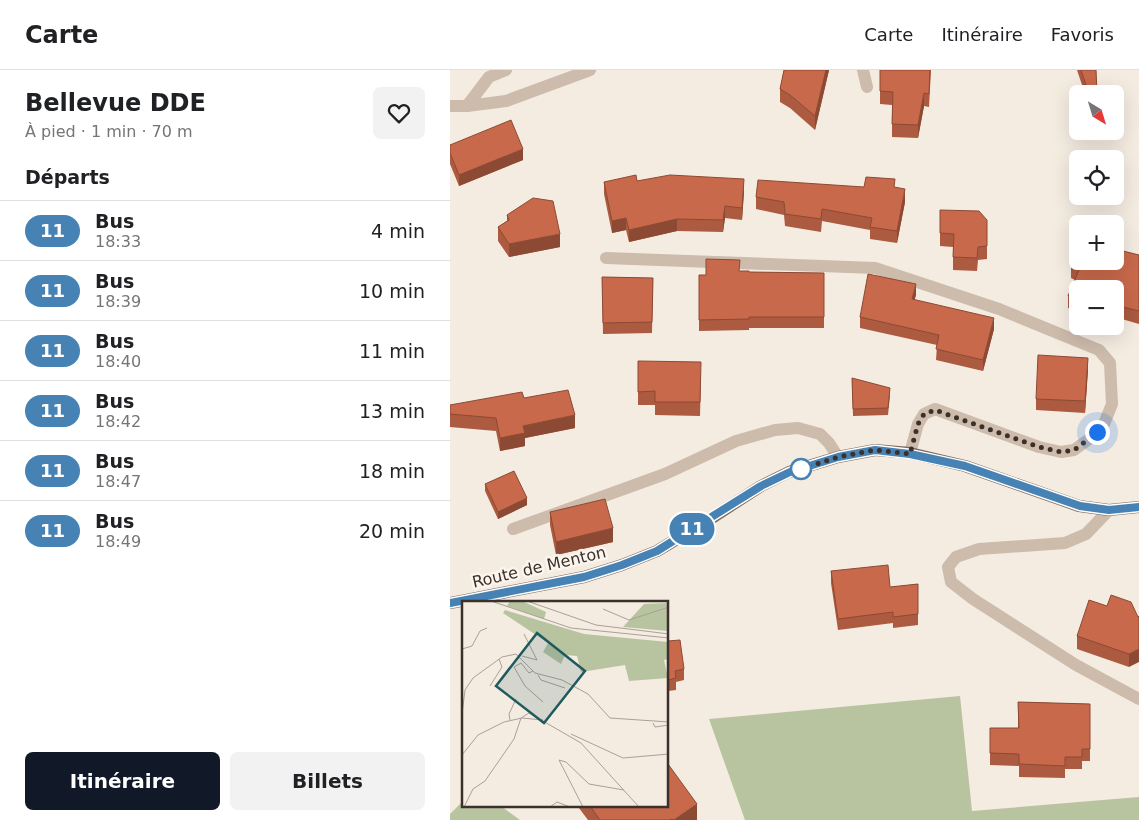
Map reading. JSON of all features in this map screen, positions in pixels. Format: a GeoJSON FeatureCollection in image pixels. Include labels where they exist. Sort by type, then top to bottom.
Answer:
{"type":"FeatureCollection","features":[{"type":"Feature","properties":{"kind":"main road","name":"Route de Menton"},"geometry":{"type":"LineString","coordinates":[[450,603],[584,577],[622,565],[657,551],[761,486],[790,472],[838,457],[875,450],[910,454],[965,466],[1080,506],[1109,510],[1139,507]]}},
{"type":"Feature","properties":{"kind":"street"},"geometry":{"type":"LineString","coordinates":[[467,106],[489,78],[506,70]]}},
{"type":"Feature","properties":{"kind":"street"},"geometry":{"type":"LineString","coordinates":[[450,106],[467,106],[506,101],[590,70]]}},
{"type":"Feature","properties":{"kind":"street"},"geometry":{"type":"LineString","coordinates":[[863,70],[867,87]]}},
{"type":"Feature","properties":{"kind":"street"},"geometry":{"type":"LineString","coordinates":[[606,258],[876,268],[999,309],[1099,350],[1110,363],[1112,404],[1104,424],[1089,439],[1074,450],[1061,452],[1039,447],[935,410],[924,414],[918,424],[910,454]]}},
{"type":"Feature","properties":{"kind":"street"},"geometry":{"type":"LineString","coordinates":[[513,529],[665,474],[736,442],[775,430],[798,428],[820,434],[829,443],[838,457]]}},
{"type":"Feature","properties":{"kind":"street"},"geometry":{"type":"LineString","coordinates":[[1109,510],[1086,534],[1065,543],[979,548],[956,557],[948,566],[951,582],[972,599],[1076,666],[1139,699]]}},
{"type":"Feature","properties":{"kind":"green space"},"geometry":{"type":"Polygon","coordinates":[[[960,696],[972,811],[1139,797],[1139,820],[745,820],[709,719],[960,696]]]}},
{"type":"Feature","properties":{"kind":"green space"},"geometry":{"type":"Polygon","coordinates":[[[462,802],[462,808],[504,808],[520,820],[450,820],[450,814],[462,802]]]}},
{"type":"Feature","properties":{"kind":"building"},"geometry":{"type":"Polygon","coordinates":[[[784,70],[826,70],[815,116],[780,89],[784,70]]]}},
{"type":"Feature","properties":{"kind":"building"},"geometry":{"type":"Polygon","coordinates":[[[880,70],[930,70],[929,94],[924,93],[918,125],[892,124],[893,92],[880,91],[880,70]]]}},
{"type":"Feature","properties":{"kind":"building"},"geometry":{"type":"Polygon","coordinates":[[[1081,70],[1096,70],[1097,85],[1086,85],[1081,70]]]}},
{"type":"Feature","properties":{"kind":"building"},"geometry":{"type":"Polygon","coordinates":[[[511,120],[523,149],[459,175],[450,153],[450,145],[511,120]]]}},
{"type":"Feature","properties":{"kind":"building"},"geometry":{"type":"Polygon","coordinates":[[[636,175],[637,181],[670,175],[744,179],[742,208],[725,206],[723,220],[677,219],[629,230],[626,218],[612,221],[604,182],[636,175]]]}},
{"type":"Feature","properties":{"kind":"building"},"geometry":{"type":"Polygon","coordinates":[[[866,177],[895,179],[894,187],[905,189],[897,231],[870,227],[872,218],[822,209],[821,219],[785,214],[784,202],[756,197],[758,180],[864,187],[866,177]]]}},
{"type":"Feature","properties":{"kind":"building"},"geometry":{"type":"Polygon","coordinates":[[[533,198],[553,201],[560,234],[509,244],[498,227],[509,220],[507,215],[533,198]]]}},
{"type":"Feature","properties":{"kind":"building"},"geometry":{"type":"Polygon","coordinates":[[[940,210],[979,211],[987,220],[987,246],[978,247],[977,258],[953,257],[954,234],[940,233],[940,210]]]}},
{"type":"Feature","properties":{"kind":"building"},"geometry":{"type":"Polygon","coordinates":[[[1124,251],[1139,255],[1139,311],[1124,307],[1124,280],[1075,280],[1079,270],[1124,270],[1124,251]]]}},
{"type":"Feature","properties":{"kind":"building"},"geometry":{"type":"Polygon","coordinates":[[[706,259],[740,260],[739,271],[824,273],[824,317],[749,317],[749,319],[699,320],[699,275],[706,275],[706,259]]]}},
{"type":"Feature","properties":{"kind":"building"},"geometry":{"type":"Polygon","coordinates":[[[868,274],[916,284],[912,299],[994,318],[983,360],[936,349],[939,335],[860,317],[868,274]]]}},
{"type":"Feature","properties":{"kind":"building"},"geometry":{"type":"Polygon","coordinates":[[[602,277],[653,278],[652,322],[603,323],[602,277]]]}},
{"type":"Feature","properties":{"kind":"building"},"geometry":{"type":"Polygon","coordinates":[[[1038,355],[1088,358],[1085,401],[1036,399],[1038,355]]]}},
{"type":"Feature","properties":{"kind":"building"},"geometry":{"type":"Polygon","coordinates":[[[638,361],[701,362],[700,402],[655,402],[655,391],[638,392],[638,361]]]}},
{"type":"Feature","properties":{"kind":"building"},"geometry":{"type":"Polygon","coordinates":[[[852,378],[890,388],[888,408],[853,409],[852,378]]]}},
{"type":"Feature","properties":{"kind":"building"},"geometry":{"type":"Polygon","coordinates":[[[568,390],[575,415],[523,426],[525,433],[500,438],[496,418],[450,414],[450,405],[522,392],[524,398],[568,390]]]}},
{"type":"Feature","properties":{"kind":"building"},"geometry":{"type":"Polygon","coordinates":[[[514,471],[527,498],[498,512],[485,484],[514,471]]]}},
{"type":"Feature","properties":{"kind":"building"},"geometry":{"type":"Polygon","coordinates":[[[605,499],[613,528],[556,542],[550,512],[605,499]]]}},
{"type":"Feature","properties":{"kind":"building"},"geometry":{"type":"Polygon","coordinates":[[[888,565],[890,587],[918,584],[918,614],[893,617],[893,612],[838,619],[831,571],[888,565]]]}},
{"type":"Feature","properties":{"kind":"building"},"geometry":{"type":"Polygon","coordinates":[[[1111,595],[1131,602],[1139,616],[1139,649],[1129,654],[1077,636],[1089,600],[1107,606],[1111,595]]]}},
{"type":"Feature","properties":{"kind":"building"},"geometry":{"type":"Polygon","coordinates":[[[680,640],[684,669],[675,671],[676,678],[669,680],[669,641],[680,640]]]}},
{"type":"Feature","properties":{"kind":"building"},"geometry":{"type":"Polygon","coordinates":[[[1018,702],[1090,704],[1090,749],[1082,749],[1082,757],[1065,757],[1065,766],[1019,764],[1019,754],[990,753],[990,728],[1019,728],[1018,702]]]}},
{"type":"Feature","properties":{"kind":"building"},"geometry":{"type":"Polygon","coordinates":[[[669,765],[697,804],[674,820],[600,820],[591,808],[669,808],[669,765]]]}},
{"type":"Feature","properties":{"kind":"bus line","name":"11"},"geometry":{"type":"LineString","coordinates":[[450,603],[584,577],[622,565],[657,551],[761,486],[790,472],[838,457],[875,450],[910,454],[965,466],[1080,506],[1109,510],[1139,507]]}},
{"type":"Feature","properties":{"kind":"route"},"geometry":{"type":"LineString","coordinates":[[801,469],[838,457],[875,450],[910,454],[918,424],[924,414],[935,410],[1039,447],[1061,452],[1074,450],[1097,432]]}}]}
